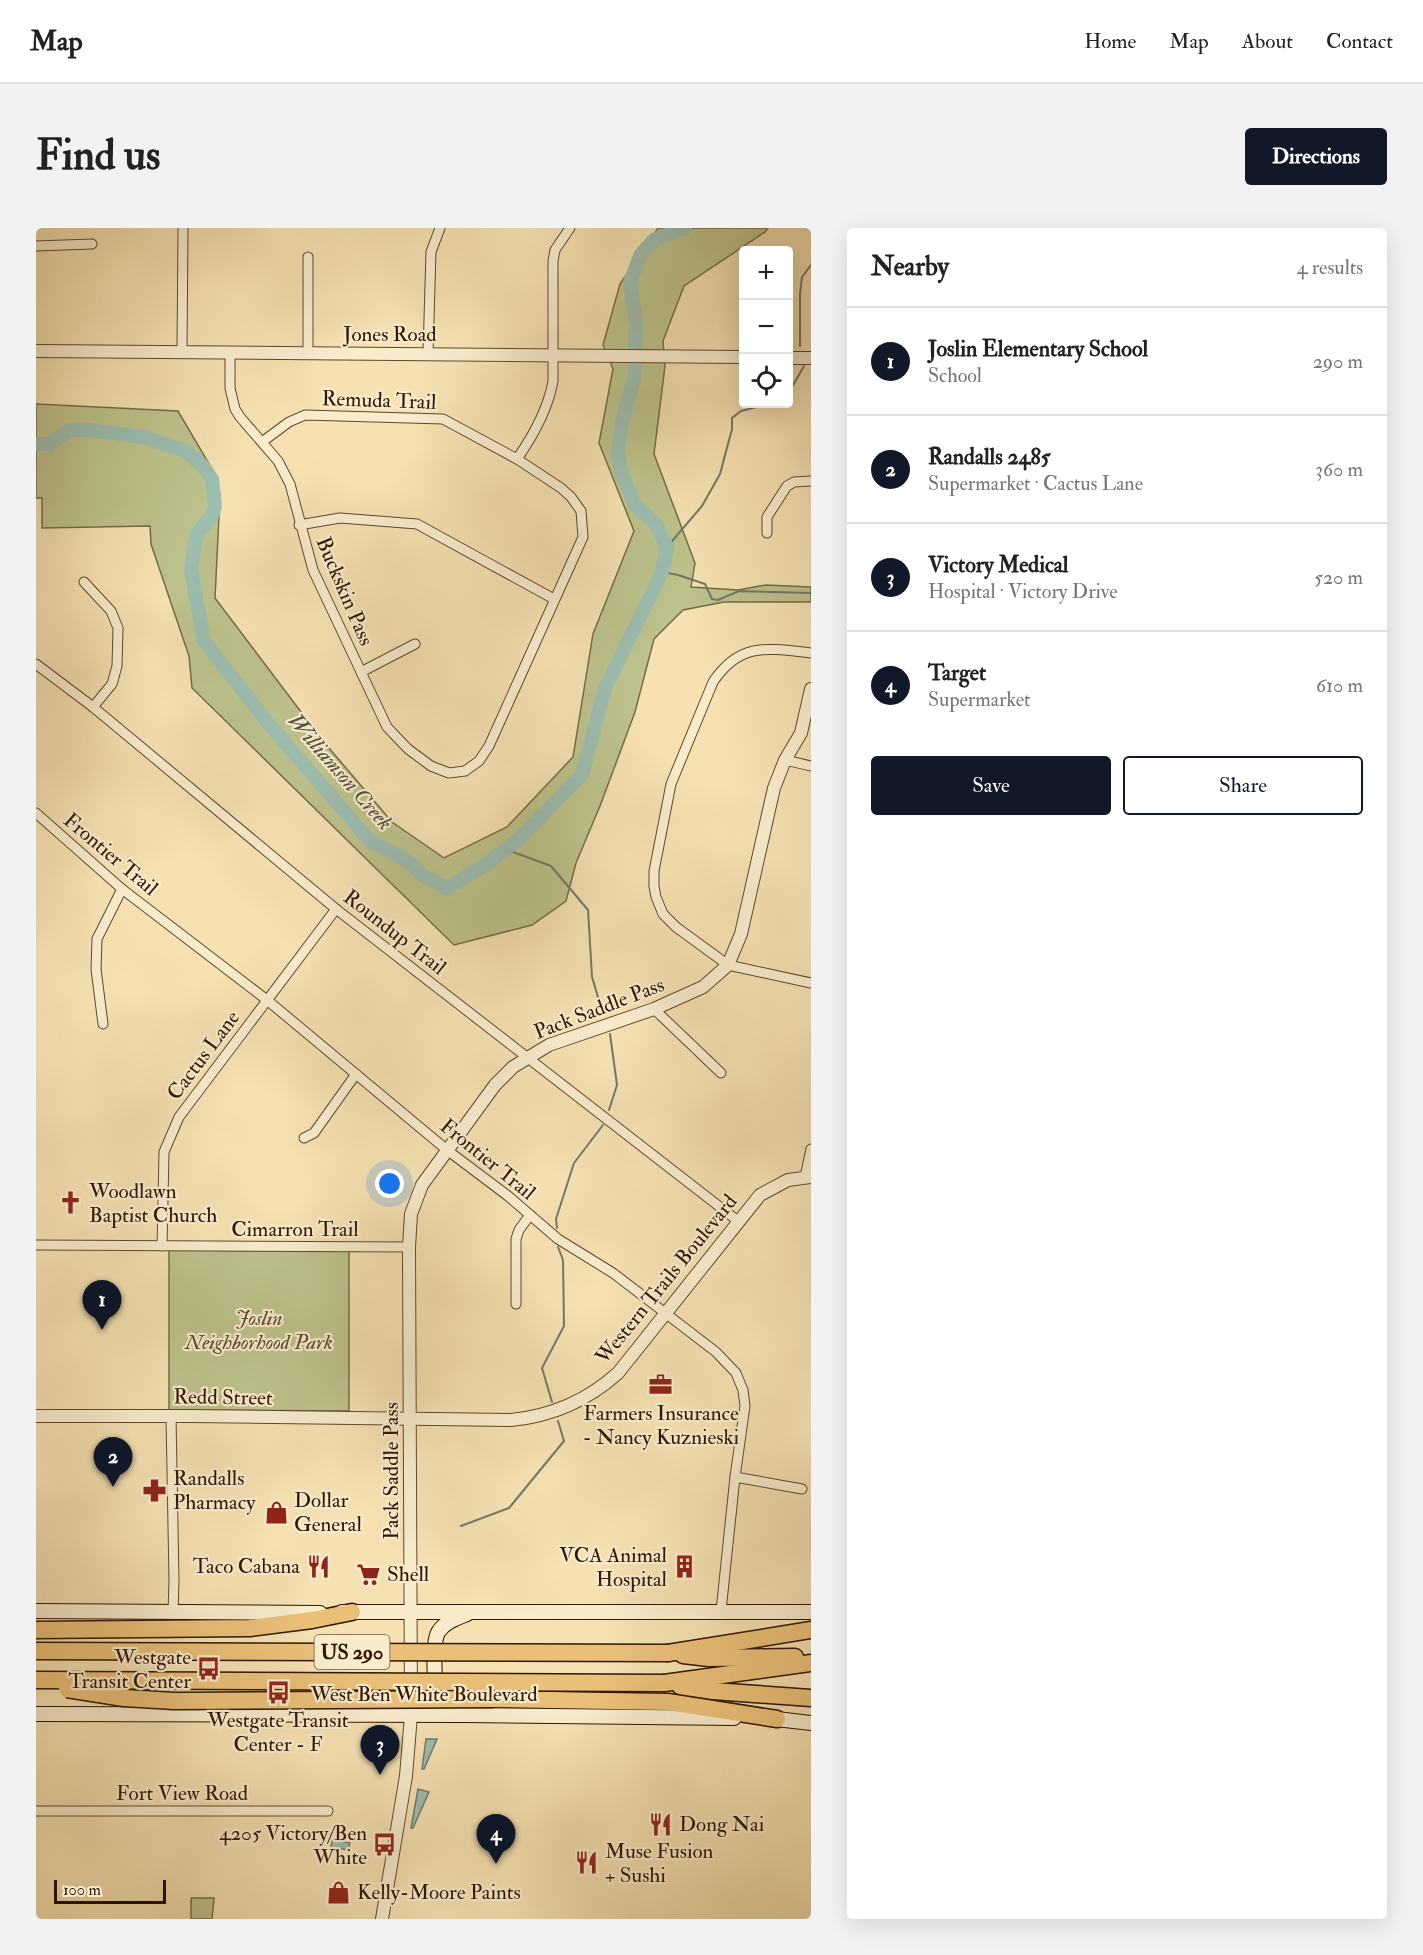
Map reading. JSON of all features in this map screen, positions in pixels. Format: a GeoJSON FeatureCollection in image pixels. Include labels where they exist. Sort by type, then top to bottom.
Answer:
{"type":"FeatureCollection","features":[{"type":"Feature","properties":{"kind":"highway"},"geometry":{"type":"LineString","coordinates":[[43,1630],[250,1628],[352,1612]]}},
{"type":"Feature","properties":{"kind":"highway","name":"US 290"},"geometry":{"type":"LineString","coordinates":[[36,1651],[668,1653],[811,1630]]}},
{"type":"Feature","properties":{"kind":"highway"},"geometry":{"type":"LineString","coordinates":[[668,1653],[709,1658],[811,1657]]}},
{"type":"Feature","properties":{"kind":"highway","name":"US 290"},"geometry":{"type":"LineString","coordinates":[[36,1682],[664,1683],[811,1663]]}},
{"type":"Feature","properties":{"kind":"highway"},"geometry":{"type":"LineString","coordinates":[[36,1682],[124,1698],[174,1701],[562,1698],[668,1702],[777,1719]]}},
{"type":"Feature","properties":{"kind":"highway"},"geometry":{"type":"LineString","coordinates":[[664,1683],[713,1692],[811,1698]]}},
{"type":"Feature","properties":{"kind":"main road"},"geometry":{"type":"LineString","coordinates":[[36,1618],[43,1611],[172,1613],[809,1612]]}},
{"type":"Feature","properties":{"kind":"main road"},"geometry":{"type":"LineString","coordinates":[[462,1715],[447,1707],[439,1697],[435,1684],[435,1636],[446,1623],[471,1612]]}},
{"type":"Feature","properties":{"kind":"main road","name":"West Ben White Boulevard"},"geometry":{"type":"LineString","coordinates":[[36,1714],[462,1715],[777,1719],[811,1723]]}},
{"type":"Feature","properties":{"kind":"street"},"geometry":{"type":"LineString","coordinates":[[182,351],[183,228]]}},
{"type":"Feature","properties":{"kind":"street"},"geometry":{"type":"LineString","coordinates":[[428,353],[431,252],[440,228]]}},
{"type":"Feature","properties":{"kind":"street"},"geometry":{"type":"LineString","coordinates":[[517,459],[532,436],[551,394],[553,261],[560,242],[570,228]]}},
{"type":"Feature","properties":{"kind":"street"},"geometry":{"type":"LineString","coordinates":[[36,246],[92,244]]}},
{"type":"Feature","properties":{"kind":"street"},"geometry":{"type":"LineString","coordinates":[[308,257],[308,353]]}},
{"type":"Feature","properties":{"kind":"street","name":"Jones Road"},"geometry":{"type":"LineString","coordinates":[[36,351],[739,357]]}},
{"type":"Feature","properties":{"kind":"street","name":"Buckskin Pass"},"geometry":{"type":"LineString","coordinates":[[230,352],[230,388],[235,409],[278,460],[290,484],[299,525],[313,570],[387,727],[431,766],[449,773],[465,771],[478,762],[489,746],[554,599]]}},
{"type":"Feature","properties":{"kind":"street"},"geometry":{"type":"LineString","coordinates":[[793,358],[811,358]]}},
{"type":"Feature","properties":{"kind":"street","name":"Remuda Trail"},"geometry":{"type":"LineString","coordinates":[[262,442],[289,422],[305,415],[443,419],[517,459],[561,488],[581,510],[583,537],[554,599]]}},
{"type":"Feature","properties":{"kind":"street"},"geometry":{"type":"LineString","coordinates":[[768,533],[767,517],[787,486],[794,482],[811,481]]}},
{"type":"Feature","properties":{"kind":"street"},"geometry":{"type":"LineString","coordinates":[[299,525],[340,518],[417,524],[554,599]]}},
{"type":"Feature","properties":{"kind":"street"},"geometry":{"type":"LineString","coordinates":[[84,582],[111,611],[118,628],[117,666],[112,684],[93,707]]}},
{"type":"Feature","properties":{"kind":"street"},"geometry":{"type":"LineString","coordinates":[[361,672],[415,644]]}},
{"type":"Feature","properties":{"kind":"street"},"geometry":{"type":"LineString","coordinates":[[811,653],[768,648],[739,655],[722,668],[712,682],[671,784],[654,871],[656,897],[663,914],[676,927],[728,965],[811,983]]}},
{"type":"Feature","properties":{"kind":"street","name":"Roundup Trail"},"geometry":{"type":"LineString","coordinates":[[36,664],[93,707],[336,909],[738,1221]]}},
{"type":"Feature","properties":{"kind":"street","name":"Pack Saddle Pass"},"geometry":{"type":"LineString","coordinates":[[382,1919],[406,1776],[411,1715],[409,1227],[414,1203],[422,1185],[447,1150],[495,1085],[513,1067],[549,1045],[654,1010],[703,987],[728,965],[741,934],[774,788],[785,760],[801,733],[811,689]]}},
{"type":"Feature","properties":{"kind":"street"},"geometry":{"type":"LineString","coordinates":[[785,760],[811,766]]}},
{"type":"Feature","properties":{"kind":"street","name":"Frontier Trail"},"geometry":{"type":"LineString","coordinates":[[36,813],[123,889],[267,1000],[568,1247],[603,1266],[724,1359],[740,1382],[745,1399],[745,1415],[735,1477],[721,1611]]}},
{"type":"Feature","properties":{"kind":"street"},"geometry":{"type":"LineString","coordinates":[[103,1024],[96,969],[97,939],[123,889]]}},
{"type":"Feature","properties":{"kind":"street","name":"Cactus Lane"},"geometry":{"type":"LineString","coordinates":[[162,1246],[164,1152],[179,1117],[336,909]]}},
{"type":"Feature","properties":{"kind":"street"},"geometry":{"type":"LineString","coordinates":[[654,1010],[721,1073]]}},
{"type":"Feature","properties":{"kind":"street"},"geometry":{"type":"LineString","coordinates":[[304,1138],[314,1133],[356,1074]]}},
{"type":"Feature","properties":{"kind":"street"},"geometry":{"type":"LineString","coordinates":[[808,1177],[811,1149]]}},
{"type":"Feature","properties":{"kind":"street","name":"Western Trails Boulevard"},"geometry":{"type":"LineString","coordinates":[[410,1418],[511,1420],[541,1416],[568,1407],[591,1394],[618,1373],[752,1202],[769,1188],[788,1180],[808,1177]]}},
{"type":"Feature","properties":{"kind":"street"},"geometry":{"type":"LineString","coordinates":[[516,1304],[516,1239],[519,1230],[530,1215]]}},
{"type":"Feature","properties":{"kind":"street","name":"Cimarron Trail"},"geometry":{"type":"LineString","coordinates":[[36,1245],[409,1247]]}},
{"type":"Feature","properties":{"kind":"street","name":"Redd Street"},"geometry":{"type":"LineString","coordinates":[[36,1416],[410,1418]]}},
{"type":"Feature","properties":{"kind":"street"},"geometry":{"type":"LineString","coordinates":[[171,1416],[174,1581],[172,1613]]}},
{"type":"Feature","properties":{"kind":"street"},"geometry":{"type":"LineString","coordinates":[[735,1477],[802,1489]]}},
{"type":"Feature","properties":{"kind":"street","name":"Fort View Road"},"geometry":{"type":"LineString","coordinates":[[36,1811],[328,1811]]}},
{"type":"Feature","properties":{"kind":"green space"},"geometry":{"type":"Polygon","coordinates":[[[658,228],[768,228],[684,286],[663,341],[665,366],[654,454],[695,563],[691,587],[738,590],[766,585],[811,587],[811,602],[724,602],[683,610],[654,639],[635,712],[576,863],[566,901],[532,925],[454,945],[192,688],[189,656],[151,544],[150,526],[42,528],[42,498],[36,498],[36,404],[178,411],[215,474],[220,495],[215,598],[323,741],[392,822],[444,858],[507,827],[573,757],[593,634],[634,531],[599,443],[613,369],[603,345],[620,284],[658,228]]]}},
{"type":"Feature","properties":{"kind":"green space","name":"Joslin Neighborhood Park"},"geometry":{"type":"Polygon","coordinates":[[[169,1250],[349,1251],[349,1411],[169,1410],[169,1250]]]}},
{"type":"Feature","properties":{"kind":"green space"},"geometry":{"type":"Polygon","coordinates":[[[191,1898],[214,1898],[212,1919],[191,1919],[191,1898]]]}},
{"type":"Feature","properties":{"kind":"shaded area"},"geometry":{"type":"Polygon","coordinates":[[[426,1739],[437,1739],[422,1769],[426,1739]]]}},
{"type":"Feature","properties":{"kind":"shaded area"},"geometry":{"type":"Polygon","coordinates":[[[418,1789],[429,1792],[411,1828],[418,1789]]]}},
{"type":"Feature","properties":{"kind":"shaded area"},"geometry":{"type":"Polygon","coordinates":[[[332,1840],[350,1843],[348,1850],[331,1847],[332,1840]]]}},
{"type":"Feature","properties":{"kind":"waterway","name":"Williamson Creek"},"geometry":{"type":"LineString","coordinates":[[36,444],[49,444],[70,430],[144,437],[185,451],[202,465],[212,479],[215,506],[212,516],[196,535],[191,570],[204,641],[273,729],[370,841],[404,859],[422,875],[447,888],[487,864],[520,838],[582,775],[605,688],[662,572],[667,547],[655,523],[635,505],[622,475],[618,452],[622,421],[635,375],[636,321],[630,282],[641,254],[655,239],[685,228]]}},
{"type":"Feature","properties":{"kind":"waterway"},"geometry":{"type":"LineString","coordinates":[[800,346],[802,277],[811,265]]}},
{"type":"Feature","properties":{"kind":"waterway"},"geometry":{"type":"LineString","coordinates":[[793,385],[804,366]]}},
{"type":"Feature","properties":{"kind":"waterway"},"geometry":{"type":"LineString","coordinates":[[667,547],[702,506],[720,474],[732,429],[732,418],[741,411],[753,408]]}},
{"type":"Feature","properties":{"kind":"waterway"},"geometry":{"type":"LineString","coordinates":[[662,572],[705,584],[712,599],[718,600],[739,591],[811,593]]}},
{"type":"Feature","properties":{"kind":"waterway"},"geometry":{"type":"LineString","coordinates":[[505,849],[551,866],[588,910],[592,977],[603,1014]]}},
{"type":"Feature","properties":{"kind":"waterway"},"geometry":{"type":"LineString","coordinates":[[609,1110],[617,1085],[610,1034]]}},
{"type":"Feature","properties":{"kind":"waterway"},"geometry":{"type":"LineString","coordinates":[[557,1228],[556,1219],[574,1163],[603,1125]]}},
{"type":"Feature","properties":{"kind":"waterway"},"geometry":{"type":"LineString","coordinates":[[552,1402],[542,1368],[564,1326],[563,1260],[558,1247]]}},
{"type":"Feature","properties":{"kind":"waterway"},"geometry":{"type":"LineString","coordinates":[[461,1526],[509,1508],[564,1441],[558,1421]]}},
{"type":"Feature","properties":{"kind":"place","name":"Woodlawn Baptist Church"},"geometry":{"type":"Point","coordinates":[71,1203]}},
{"type":"Feature","properties":{"kind":"place","name":"Joslin Elementary School"},"geometry":{"type":"Point","coordinates":[102,1330]}},
{"type":"Feature","properties":{"kind":"place","name":"Farmers Insurance - Nancy Kuznieski"},"geometry":{"type":"Point","coordinates":[661,1385]}},
{"type":"Feature","properties":{"kind":"place","name":"Randalls 2485"},"geometry":{"type":"Point","coordinates":[113,1487]}},
{"type":"Feature","properties":{"kind":"place","name":"Randalls Pharmacy"},"geometry":{"type":"Point","coordinates":[155,1490]}},
{"type":"Feature","properties":{"kind":"place","name":"Dollar General"},"geometry":{"type":"Point","coordinates":[276,1512]}},
{"type":"Feature","properties":{"kind":"place","name":"Taco Cabana"},"geometry":{"type":"Point","coordinates":[318,1566]}},
{"type":"Feature","properties":{"kind":"place","name":"VCA Animal Hospital"},"geometry":{"type":"Point","coordinates":[685,1567]}},
{"type":"Feature","properties":{"kind":"place","name":"Shell"},"geometry":{"type":"Point","coordinates":[369,1574]}},
{"type":"Feature","properties":{"kind":"place","name":"Westgate Transit Center"},"geometry":{"type":"Point","coordinates":[209,1669]}},
{"type":"Feature","properties":{"kind":"place","name":"Westgate Transit Center - F"},"geometry":{"type":"Point","coordinates":[278,1692]}},
{"type":"Feature","properties":{"kind":"place","name":"Victory Medical"},"geometry":{"type":"Point","coordinates":[380,1775]}},
{"type":"Feature","properties":{"kind":"place","name":"Dong Nai"},"geometry":{"type":"Point","coordinates":[661,1824]}},
{"type":"Feature","properties":{"kind":"place","name":"4205 Victory/Ben White"},"geometry":{"type":"Point","coordinates":[385,1845]}},
{"type":"Feature","properties":{"kind":"place","name":"Muse Fusion + Sushi"},"geometry":{"type":"Point","coordinates":[587,1863]}},
{"type":"Feature","properties":{"kind":"place","name":"Target"},"geometry":{"type":"Point","coordinates":[496,1864]}},
{"type":"Feature","properties":{"kind":"place","name":"Kelly-Moore Paints"},"geometry":{"type":"Point","coordinates":[339,1892]}}]}
